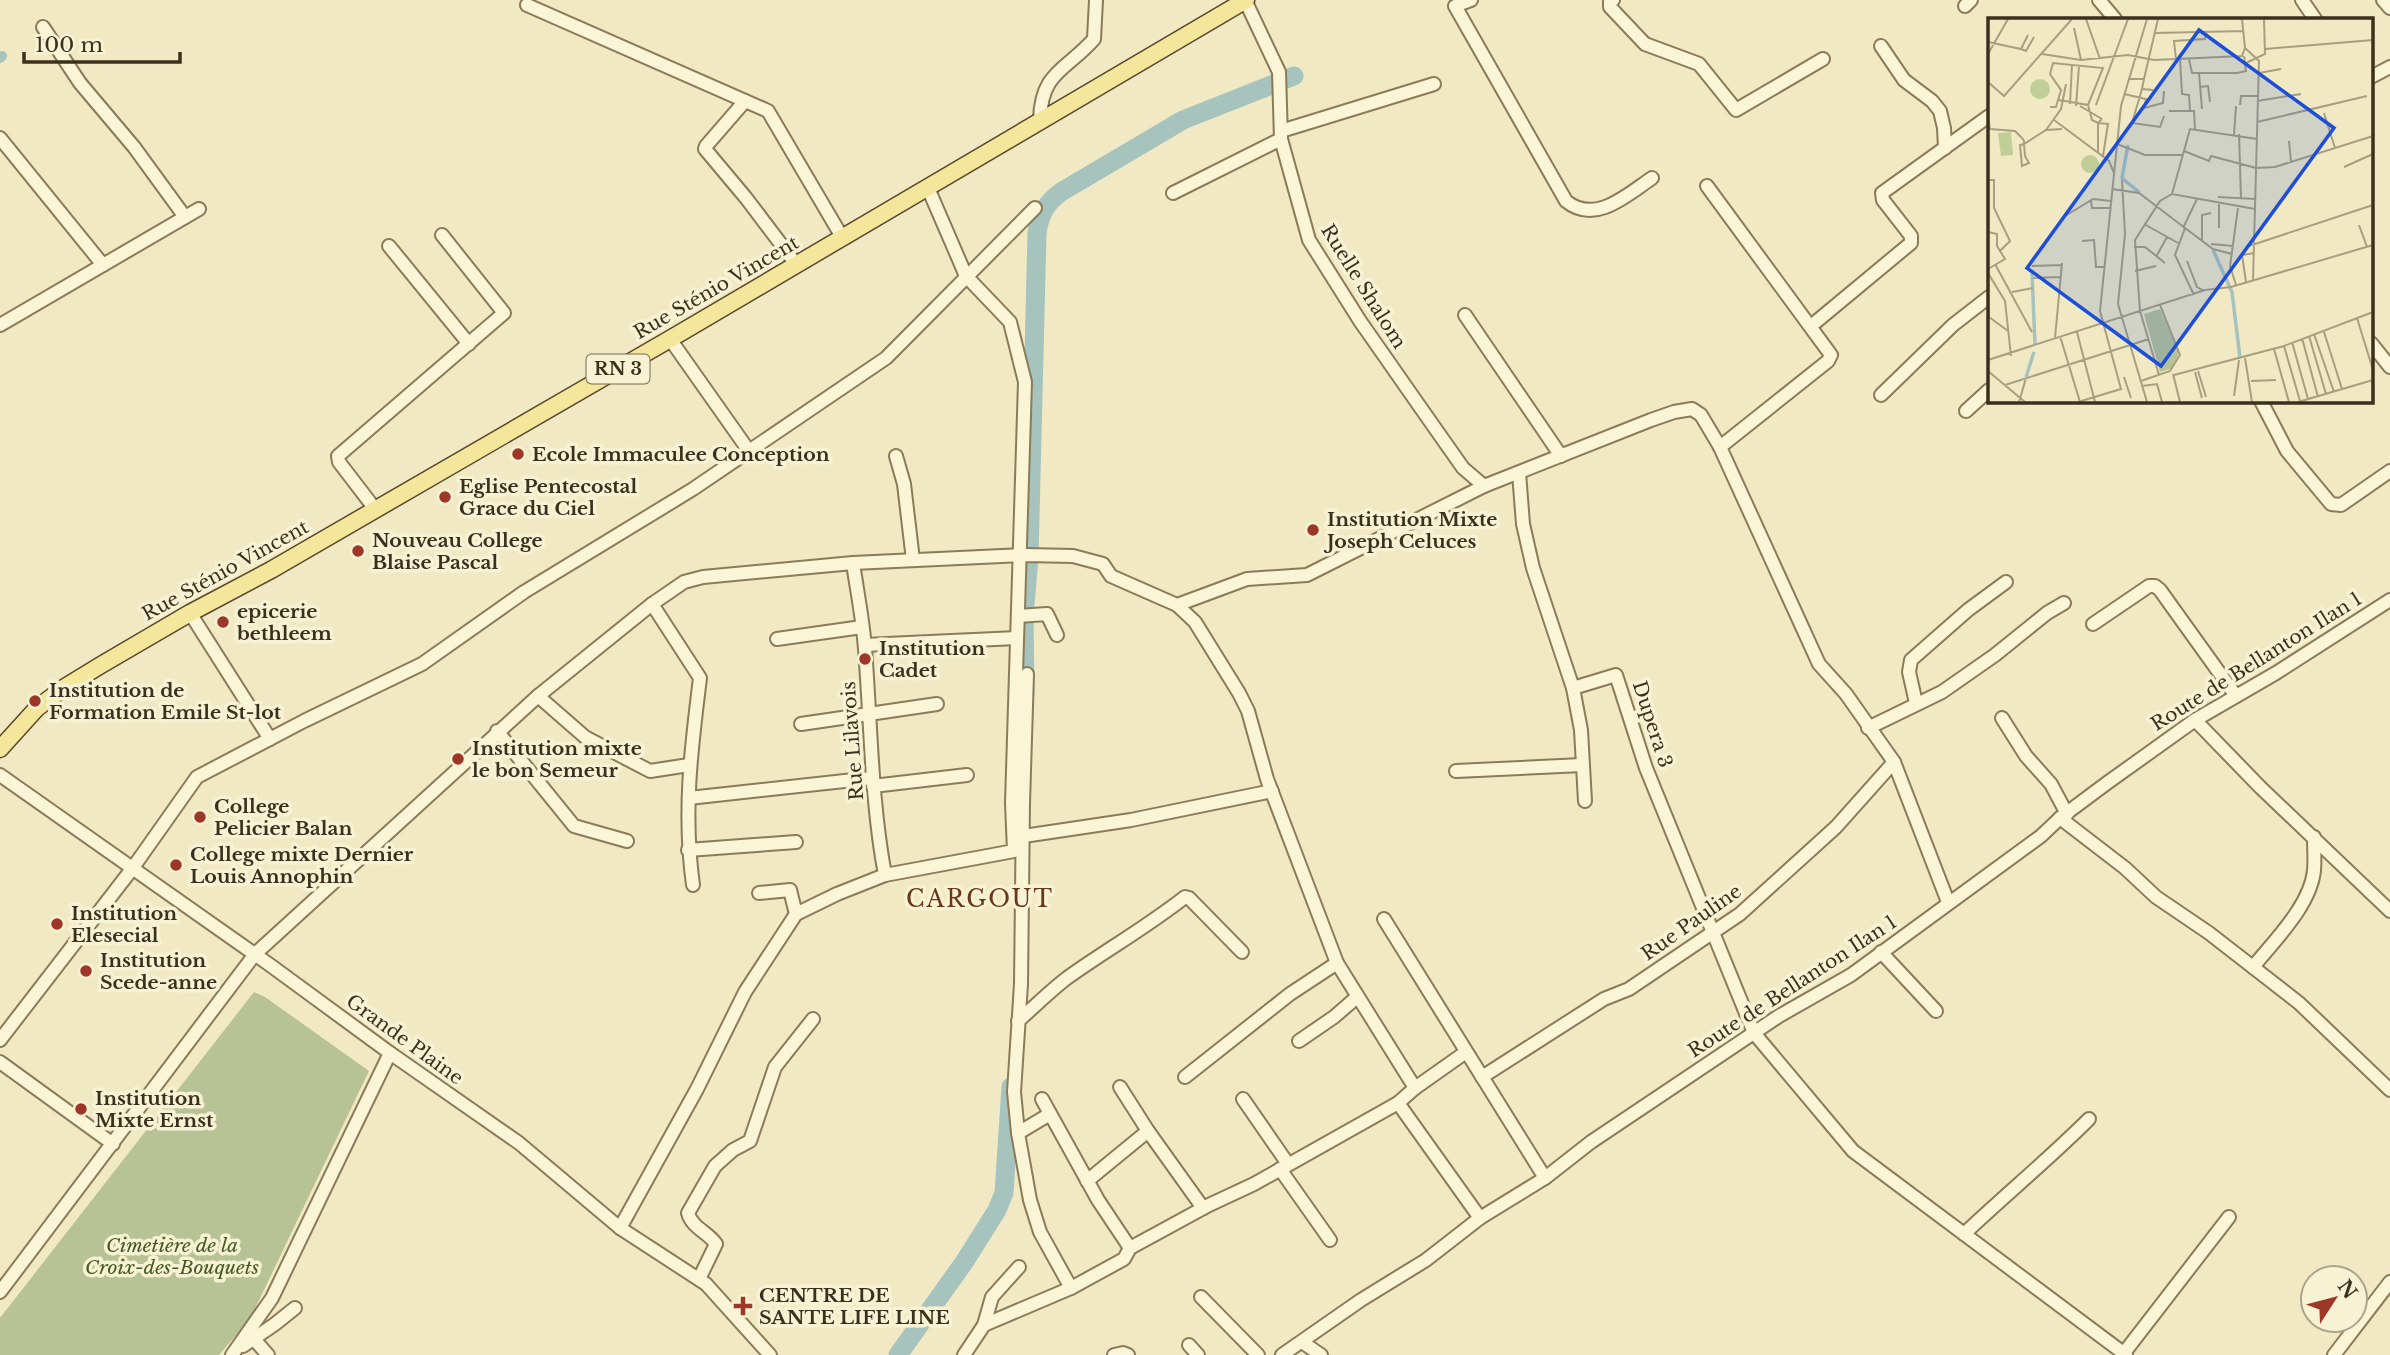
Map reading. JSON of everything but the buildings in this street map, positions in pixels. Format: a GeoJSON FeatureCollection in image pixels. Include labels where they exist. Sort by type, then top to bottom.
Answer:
{"type":"FeatureCollection","features":[{"type":"Feature","properties":{"kind":"main road","name":"Rue Sténio Vincent"},"geometry":{"type":"LineString","coordinates":[[0,749],[37,708],[65,687],[670,339],[1245,0]]}},
{"type":"Feature","properties":{"kind":"street"},"geometry":{"type":"LineString","coordinates":[[1040,120],[1042,96],[1048,83],[1094,39],[1096,0]]}},
{"type":"Feature","properties":{"kind":"street","name":"Ruelle Shalom"},"geometry":{"type":"LineString","coordinates":[[1245,0],[1279,72],[1281,135],[1309,240],[1360,321],[1463,468],[1484,485]]}},
{"type":"Feature","properties":{"kind":"street"},"geometry":{"type":"LineString","coordinates":[[1471,0],[1455,6],[1566,201],[1574,208],[1582,210],[1609,207],[1652,178]]}},
{"type":"Feature","properties":{"kind":"street"},"geometry":{"type":"LineString","coordinates":[[1613,0],[1610,7],[1645,44],[1699,64],[1735,110],[1823,59]]}},
{"type":"Feature","properties":{"kind":"street"},"geometry":{"type":"LineString","coordinates":[[2099,0],[2110,17]]}},
{"type":"Feature","properties":{"kind":"street"},"geometry":{"type":"LineString","coordinates":[[2302,0],[2314,18]]}},
{"type":"Feature","properties":{"kind":"street"},"geometry":{"type":"LineString","coordinates":[[2384,0],[2390,8]]}},
{"type":"Feature","properties":{"kind":"street"},"geometry":{"type":"LineString","coordinates":[[527,5],[768,111],[842,237]]}},
{"type":"Feature","properties":{"kind":"street"},"geometry":{"type":"LineString","coordinates":[[43,27],[79,83],[134,147],[185,217]]}},
{"type":"Feature","properties":{"kind":"street"},"geometry":{"type":"LineString","coordinates":[[1881,46],[1904,80],[1932,101],[1940,111],[1945,148]]}},
{"type":"Feature","properties":{"kind":"street"},"geometry":{"type":"LineString","coordinates":[[2372,76],[2390,67]]}},
{"type":"Feature","properties":{"kind":"street"},"geometry":{"type":"LineString","coordinates":[[1172,193],[1281,135],[1434,84]]}},
{"type":"Feature","properties":{"kind":"street"},"geometry":{"type":"LineString","coordinates":[[745,101],[705,149],[796,264]]}},
{"type":"Feature","properties":{"kind":"street"},"geometry":{"type":"LineString","coordinates":[[1811,326],[1911,243],[1911,236],[1883,200],[1882,193],[1988,117]]}},
{"type":"Feature","properties":{"kind":"street"},"geometry":{"type":"LineString","coordinates":[[0,138],[103,265]]}},
{"type":"Feature","properties":{"kind":"street"},"geometry":{"type":"LineString","coordinates":[[1707,186],[1831,355],[1828,361],[1720,447]]}},
{"type":"Feature","properties":{"kind":"street"},"geometry":{"type":"LineString","coordinates":[[928,188],[966,276],[1010,322],[1026,382],[1026,555],[1022,615],[1017,638],[1017,837],[1021,984],[1014,1091],[1018,1133],[1030,1200],[1040,1231],[1071,1289]]}},
{"type":"Feature","properties":{"kind":"street"},"geometry":{"type":"LineString","coordinates":[[0,1040],[132,869],[197,777],[422,664],[524,592],[693,489],[886,358],[1035,208]]}},
{"type":"Feature","properties":{"kind":"street"},"geometry":{"type":"LineString","coordinates":[[0,325],[199,209]]}},
{"type":"Feature","properties":{"kind":"street"},"geometry":{"type":"LineString","coordinates":[[375,509],[339,462],[338,456],[501,318],[503,311],[442,234]]}},
{"type":"Feature","properties":{"kind":"street"},"geometry":{"type":"LineString","coordinates":[[389,246],[469,344]]}},
{"type":"Feature","properties":{"kind":"street"},"geometry":{"type":"LineString","coordinates":[[1881,394],[1953,324],[1988,298]]}},
{"type":"Feature","properties":{"kind":"street"},"geometry":{"type":"LineString","coordinates":[[1465,315],[1561,456]]}},
{"type":"Feature","properties":{"kind":"street"},"geometry":{"type":"LineString","coordinates":[[670,339],[748,451]]}},
{"type":"Feature","properties":{"kind":"street"},"geometry":{"type":"LineString","coordinates":[[2372,344],[2390,368]]}},
{"type":"Feature","properties":{"kind":"street"},"geometry":{"type":"LineString","coordinates":[[1966,411],[1988,391]]}},
{"type":"Feature","properties":{"kind":"street"},"geometry":{"type":"LineString","coordinates":[[2262,402],[2287,451],[2332,504],[2341,505],[2390,471]]}},
{"type":"Feature","properties":{"kind":"street"},"geometry":{"type":"LineString","coordinates":[[1177,606],[1247,579],[1307,575],[1484,485],[1651,419],[1692,409],[1701,415],[1720,447],[1819,664],[1846,694],[1894,762],[1948,902]]}},
{"type":"Feature","properties":{"kind":"street"},"geometry":{"type":"LineString","coordinates":[[896,456],[904,484],[913,560]]}},
{"type":"Feature","properties":{"kind":"street"},"geometry":{"type":"LineString","coordinates":[[1519,473],[1524,524],[1533,568],[1573,688],[1581,730],[1585,801]]}},
{"type":"Feature","properties":{"kind":"street"},"geometry":{"type":"LineString","coordinates":[[0,1292],[255,954],[538,696],[652,604],[684,582],[703,577],[853,563],[1026,555],[1073,556],[1103,564],[1111,576],[1177,606],[1195,622],[1244,702],[1272,791],[1338,963],[1415,1088]]}},
{"type":"Feature","properties":{"kind":"street","name":"Rue Lilavois"},"geometry":{"type":"LineString","coordinates":[[853,563],[865,645],[872,782],[885,875]]}},
{"type":"Feature","properties":{"kind":"street"},"geometry":{"type":"LineString","coordinates":[[1916,703],[1909,672],[1911,660],[1968,610],[2006,582]]}},
{"type":"Feature","properties":{"kind":"street"},"geometry":{"type":"LineString","coordinates":[[2093,624],[2149,586],[2155,586],[2236,696]]}},
{"type":"Feature","properties":{"kind":"street","name":"Route de Bellanton Ilan 1"},"geometry":{"type":"LineString","coordinates":[[1282,1355],[1426,1260],[1480,1218],[1545,1178],[1591,1142],[1779,1016],[1851,975],[2195,720],[2390,600]]}},
{"type":"Feature","properties":{"kind":"street"},"geometry":{"type":"LineString","coordinates":[[1868,728],[1942,692],[2064,603]]}},
{"type":"Feature","properties":{"kind":"street"},"geometry":{"type":"LineString","coordinates":[[652,604],[700,678],[689,765],[688,850],[693,885]]}},
{"type":"Feature","properties":{"kind":"street"},"geometry":{"type":"LineString","coordinates":[[190,613],[270,739]]}},
{"type":"Feature","properties":{"kind":"street"},"geometry":{"type":"LineString","coordinates":[[1022,615],[1047,614],[1057,635]]}},
{"type":"Feature","properties":{"kind":"street"},"geometry":{"type":"LineString","coordinates":[[777,639],[862,627]]}},
{"type":"Feature","properties":{"kind":"street"},"geometry":{"type":"LineString","coordinates":[[865,645],[1017,638]]}},
{"type":"Feature","properties":{"kind":"street"},"geometry":{"type":"LineString","coordinates":[[1017,803],[1027,674]]}},
{"type":"Feature","properties":{"kind":"street","name":"Dupera 3"},"geometry":{"type":"LineString","coordinates":[[1573,688],[1616,676],[1646,768],[1754,1033],[1853,1151],[2125,1354]]}},
{"type":"Feature","properties":{"kind":"street"},"geometry":{"type":"LineString","coordinates":[[538,696],[585,737],[650,771],[689,765]]}},
{"type":"Feature","properties":{"kind":"street"},"geometry":{"type":"LineString","coordinates":[[801,724],[937,704]]}},
{"type":"Feature","properties":{"kind":"street"},"geometry":{"type":"LineString","coordinates":[[2002,718],[2026,756],[2051,784],[2063,816],[2156,897],[2209,933],[2299,1003],[2390,1090]]}},
{"type":"Feature","properties":{"kind":"street"},"geometry":{"type":"LineString","coordinates":[[2195,720],[2260,787],[2390,911]]}},
{"type":"Feature","properties":{"kind":"street"},"geometry":{"type":"LineString","coordinates":[[497,731],[574,826],[627,841]]}},
{"type":"Feature","properties":{"kind":"street","name":"Rue Pauline"},"geometry":{"type":"LineString","coordinates":[[1482,1077],[1604,999],[1629,989],[1741,914],[1836,827],[1894,762]]}},
{"type":"Feature","properties":{"kind":"street"},"geometry":{"type":"LineString","coordinates":[[1456,771],[1583,765]]}},
{"type":"Feature","properties":{"kind":"street","name":"Grande Plaine"},"geometry":{"type":"LineString","coordinates":[[0,775],[519,1143],[620,1228],[706,1284],[771,1355]]}},
{"type":"Feature","properties":{"kind":"street"},"geometry":{"type":"LineString","coordinates":[[689,798],[967,775]]}},
{"type":"Feature","properties":{"kind":"street"},"geometry":{"type":"LineString","coordinates":[[1017,837],[1131,820],[1272,791]]}},
{"type":"Feature","properties":{"kind":"street"},"geometry":{"type":"LineString","coordinates":[[620,1228],[685,1112],[745,992],[796,914],[885,875],[1014,851],[1017,837]]}},
{"type":"Feature","properties":{"kind":"street"},"geometry":{"type":"LineString","coordinates":[[2253,967],[2291,920],[2308,892],[2314,872],[2314,837]]}},
{"type":"Feature","properties":{"kind":"street"},"geometry":{"type":"LineString","coordinates":[[688,850],[796,842]]}},
{"type":"Feature","properties":{"kind":"street"},"geometry":{"type":"LineString","coordinates":[[759,892],[789,890],[796,914]]}},
{"type":"Feature","properties":{"kind":"street"},"geometry":{"type":"LineString","coordinates":[[1018,1021],[1064,980],[1145,928],[1185,897],[1242,952]]}},
{"type":"Feature","properties":{"kind":"street"},"geometry":{"type":"LineString","coordinates":[[1384,919],[1545,1178]]}},
{"type":"Feature","properties":{"kind":"street"},"geometry":{"type":"LineString","coordinates":[[1881,952],[1936,1011]]}},
{"type":"Feature","properties":{"kind":"street"},"geometry":{"type":"LineString","coordinates":[[1185,1077],[1290,995],[1338,963]]}},
{"type":"Feature","properties":{"kind":"street"},"geometry":{"type":"LineString","coordinates":[[1299,1041],[1357,997]]}},
{"type":"Feature","properties":{"kind":"street"},"geometry":{"type":"LineString","coordinates":[[699,1279],[716,1244],[696,1226],[688,1213],[715,1166],[733,1150],[750,1142],[775,1067],[813,1019]]}},
{"type":"Feature","properties":{"kind":"street"},"geometry":{"type":"LineString","coordinates":[[984,1325],[1071,1289],[1124,1259],[1130,1248],[1398,1103],[1466,1052]]}},
{"type":"Feature","properties":{"kind":"street"},"geometry":{"type":"LineString","coordinates":[[233,1354],[272,1298],[390,1053]]}},
{"type":"Feature","properties":{"kind":"street"},"geometry":{"type":"LineString","coordinates":[[0,1062],[113,1144]]}},
{"type":"Feature","properties":{"kind":"street"},"geometry":{"type":"LineString","coordinates":[[1120,1087],[1203,1208]]}},
{"type":"Feature","properties":{"kind":"street"},"geometry":{"type":"LineString","coordinates":[[1042,1099],[1087,1181],[1130,1248]]}},
{"type":"Feature","properties":{"kind":"street"},"geometry":{"type":"LineString","coordinates":[[1243,1099],[1330,1240]]}},
{"type":"Feature","properties":{"kind":"street"},"geometry":{"type":"LineString","coordinates":[[1398,1103],[1480,1218]]}},
{"type":"Feature","properties":{"kind":"street"},"geometry":{"type":"LineString","coordinates":[[1018,1133],[1050,1114]]}},
{"type":"Feature","properties":{"kind":"street"},"geometry":{"type":"LineString","coordinates":[[1964,1234],[2050,1158],[2089,1119]]}},
{"type":"Feature","properties":{"kind":"street"},"geometry":{"type":"LineString","coordinates":[[1087,1181],[1148,1131]]}},
{"type":"Feature","properties":{"kind":"street"},"geometry":{"type":"LineString","coordinates":[[2125,1354],[2229,1217]]}},
{"type":"Feature","properties":{"kind":"street"},"geometry":{"type":"LineString","coordinates":[[964,1355],[984,1325],[992,1297],[1019,1267]]}},
{"type":"Feature","properties":{"kind":"street"},"geometry":{"type":"LineString","coordinates":[[2334,1355],[2390,1282]]}},
{"type":"Feature","properties":{"kind":"street"},"geometry":{"type":"LineString","coordinates":[[1201,1297],[1258,1355]]}},
{"type":"Feature","properties":{"kind":"street"},"geometry":{"type":"LineString","coordinates":[[233,1354],[295,1308]]}},
{"type":"Feature","properties":{"kind":"street"},"geometry":{"type":"LineString","coordinates":[[253,1338],[268,1355]]}},
{"type":"Feature","properties":{"kind":"street"},"geometry":{"type":"LineString","coordinates":[[1302,1342],[1321,1355]]}},
{"type":"Feature","properties":{"kind":"street"},"geometry":{"type":"LineString","coordinates":[[1114,1355],[1128,1355]]}},
{"type":"Feature","properties":{"kind":"green space","name":"Cimetière de la Croix-des-Bouquets"},"geometry":{"type":"Polygon","coordinates":[[[254,992],[265,997],[369,1071],[250,1319],[219,1355],[0,1355],[0,1318],[254,992]]]}},
{"type":"Feature","properties":{"kind":"waterway"},"geometry":{"type":"LineString","coordinates":[[1025,694],[1024,616],[1029,558],[1037,233],[1042,215],[1047,205],[1061,192],[1183,120],[1294,76]]}},
{"type":"Feature","properties":{"kind":"waterway"},"geometry":{"type":"LineString","coordinates":[[898,1355],[965,1261],[997,1210],[1004,1193],[1011,1087]]}},
{"type":"Feature","properties":{"kind":"place","name":"Ecole Immaculee Conception"},"geometry":{"type":"Point","coordinates":[518,454]}},
{"type":"Feature","properties":{"kind":"place","name":"Eglise Pentecostal Grace du Ciel"},"geometry":{"type":"Point","coordinates":[445,497]}},
{"type":"Feature","properties":{"kind":"place","name":"Institution Mixte Joseph Celuces"},"geometry":{"type":"Point","coordinates":[1313,530]}},
{"type":"Feature","properties":{"kind":"place","name":"Nouveau College Blaise Pascal"},"geometry":{"type":"Point","coordinates":[358,551]}},
{"type":"Feature","properties":{"kind":"place","name":"epicerie bethleem"},"geometry":{"type":"Point","coordinates":[223,622]}},
{"type":"Feature","properties":{"kind":"place","name":"Institution Cadet"},"geometry":{"type":"Point","coordinates":[865,659]}},
{"type":"Feature","properties":{"kind":"place","name":"Institution de Formation Emile St-lot"},"geometry":{"type":"Point","coordinates":[35,701]}},
{"type":"Feature","properties":{"kind":"place","name":"Institution mixte le bon Semeur"},"geometry":{"type":"Point","coordinates":[458,759]}},
{"type":"Feature","properties":{"kind":"place","name":"College Pelicier Balan"},"geometry":{"type":"Point","coordinates":[200,817]}},
{"type":"Feature","properties":{"kind":"place","name":"College mixte Dernier Louis Annophin"},"geometry":{"type":"Point","coordinates":[176,865]}},
{"type":"Feature","properties":{"kind":"place","name":"Institution Elesecial"},"geometry":{"type":"Point","coordinates":[57,924]}},
{"type":"Feature","properties":{"kind":"place","name":"Institution Scede-anne"},"geometry":{"type":"Point","coordinates":[86,971]}},
{"type":"Feature","properties":{"kind":"place","name":"Institution Mixte Ernst"},"geometry":{"type":"Point","coordinates":[81,1109]}},
{"type":"Feature","properties":{"kind":"place","name":"CENTRE DE SANTE LIFE LINE"},"geometry":{"type":"Point","coordinates":[743,1306]}},
{"type":"Feature","properties":{"kind":"district","name":"CARGOUT"},"geometry":{"type":"Point","coordinates":[980,899]}}]}
